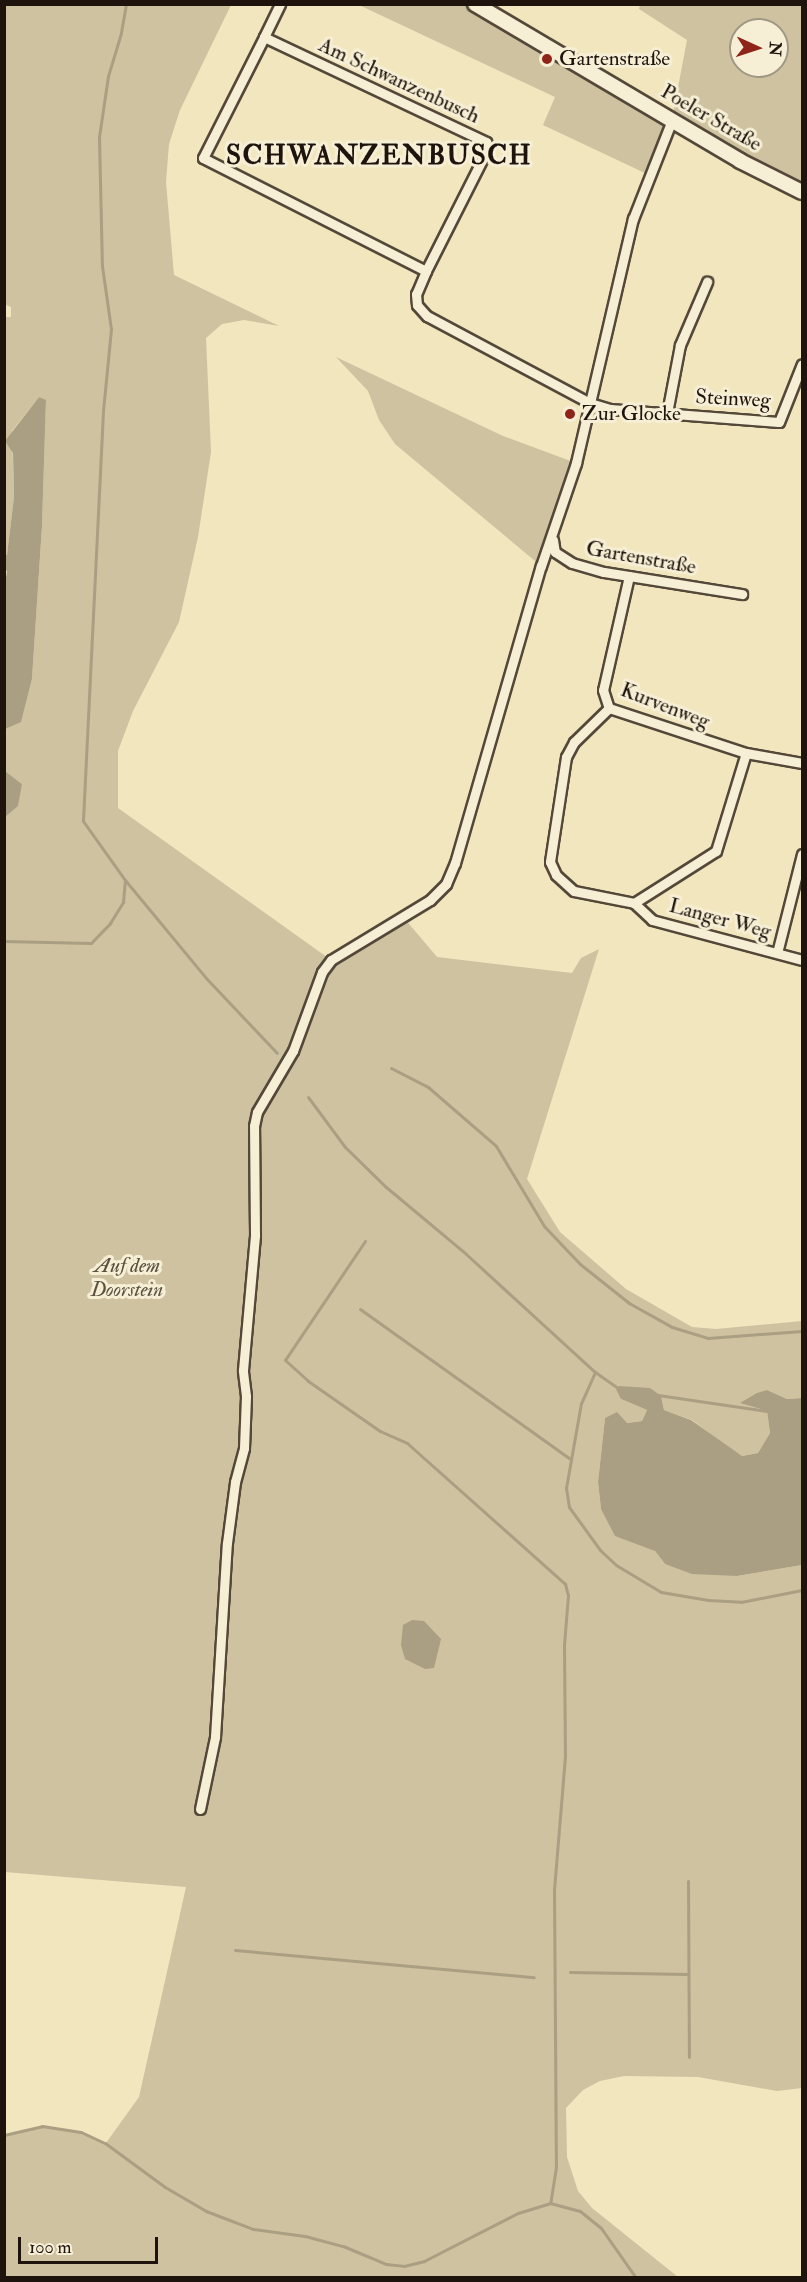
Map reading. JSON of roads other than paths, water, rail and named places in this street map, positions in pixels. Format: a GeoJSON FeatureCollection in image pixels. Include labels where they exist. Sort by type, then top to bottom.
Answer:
{"type":"FeatureCollection","features":[{"type":"Feature","properties":{"kind":"main road","name":"Poeler Straße"},"geometry":{"type":"LineString","coordinates":[[475,4],[740,161],[802,192]]}},
{"type":"Feature","properties":{"kind":"street"},"geometry":{"type":"LineString","coordinates":[[280,4],[203,158],[426,271]]}},
{"type":"Feature","properties":{"kind":"street","name":"Am Schwanzenbusch"},"geometry":{"type":"LineString","coordinates":[[264,37],[486,142],[488,148],[416,294],[417,305],[427,316],[590,402]]}},
{"type":"Feature","properties":{"kind":"street"},"geometry":{"type":"LineString","coordinates":[[200,1809],[215,1737],[227,1543],[235,1482],[244,1448],[246,1396],[243,1370],[255,1234],[254,1126],[257,1112],[285,1068],[326,966],[331,960],[404,918],[430,900],[446,884],[455,863],[541,566],[576,464],[633,219],[672,120]]}},
{"type":"Feature","properties":{"kind":"street"},"geometry":{"type":"LineString","coordinates":[[667,413],[680,345],[707,282]]}},
{"type":"Feature","properties":{"kind":"street","name":"Steinweg"},"geometry":{"type":"LineString","coordinates":[[590,402],[610,409],[779,422],[802,364]]}},
{"type":"Feature","properties":{"kind":"street","name":"Gartenstraße"},"geometry":{"type":"LineString","coordinates":[[552,537],[555,552],[572,563],[629,576],[742,594]]}},
{"type":"Feature","properties":{"kind":"street","name":"Kurvenweg"},"geometry":{"type":"LineString","coordinates":[[629,576],[603,690],[609,708],[746,753],[802,763]]}},
{"type":"Feature","properties":{"kind":"street","name":"Langer Weg"},"geometry":{"type":"LineString","coordinates":[[609,708],[574,741],[566,757],[550,862],[556,875],[574,891],[634,903],[652,920],[802,960]]}},
{"type":"Feature","properties":{"kind":"street","name":"Langer Weg"},"geometry":{"type":"LineString","coordinates":[[634,903],[716,851],[746,753]]}},
{"type":"Feature","properties":{"kind":"street"},"geometry":{"type":"LineString","coordinates":[[777,953],[802,854]]}},
{"type":"Feature","properties":{"kind":"waterway"},"geometry":{"type":"LineString","coordinates":[[126,4],[121,33],[108,76],[99,137],[102,266],[111,329],[103,411],[83,821],[125,880],[206,978],[277,1053]]}},
{"type":"Feature","properties":{"kind":"waterway"},"geometry":{"type":"LineString","coordinates":[[4,941],[91,943],[110,923],[123,902],[125,881]]}},
{"type":"Feature","properties":{"kind":"waterway"},"geometry":{"type":"LineString","coordinates":[[391,1068],[428,1087],[496,1146],[544,1226],[580,1264],[629,1303],[672,1327],[708,1338],[802,1331]]}},
{"type":"Feature","properties":{"kind":"waterway"},"geometry":{"type":"LineString","coordinates":[[308,1097],[345,1147],[386,1187],[466,1254],[595,1372],[619,1389]]}},
{"type":"Feature","properties":{"kind":"waterway"},"geometry":{"type":"LineString","coordinates":[[365,1241],[285,1360],[308,1381],[380,1431],[407,1443],[565,1584],[568,1595],[564,1645],[565,1756],[554,1890],[556,2167],[550,2203]]}},
{"type":"Feature","properties":{"kind":"waterway"},"geometry":{"type":"LineString","coordinates":[[360,1309],[569,1458]]}},
{"type":"Feature","properties":{"kind":"waterway"},"geometry":{"type":"LineString","coordinates":[[595,1372],[581,1403],[566,1488],[569,1507],[600,1550],[616,1565],[661,1592],[708,1600],[741,1602],[802,1590]]}},
{"type":"Feature","properties":{"kind":"waterway"},"geometry":{"type":"LineString","coordinates":[[658,1395],[767,1411]]}},
{"type":"Feature","properties":{"kind":"waterway"},"geometry":{"type":"LineString","coordinates":[[688,1881],[689,2057]]}},
{"type":"Feature","properties":{"kind":"waterway"},"geometry":{"type":"LineString","coordinates":[[235,1950],[534,1977]]}},
{"type":"Feature","properties":{"kind":"waterway"},"geometry":{"type":"LineString","coordinates":[[570,1972],[688,1974]]}},
{"type":"Feature","properties":{"kind":"waterway"},"geometry":{"type":"LineString","coordinates":[[4,2135],[42,2126],[81,2132],[105,2143],[165,2187],[206,2211],[253,2229],[305,2236],[343,2246],[386,2264],[404,2266],[424,2261],[518,2213],[550,2203],[580,2211],[601,2228],[636,2278]]}},
{"type":"Feature","properties":{"kind":"place","name":"Gartenstraße"},"geometry":{"type":"Point","coordinates":[547,59]}},
{"type":"Feature","properties":{"kind":"place","name":"Zur Glocke"},"geometry":{"type":"Point","coordinates":[570,414]}},
{"type":"Feature","properties":{"kind":"district","name":"SCHWANZENBUSCH"},"geometry":{"type":"Point","coordinates":[379,156]}},
{"type":"Feature","properties":{"kind":"park label","name":"Auf dem Doorstein"},"geometry":{"type":"Point","coordinates":[127,1278]}}]}
